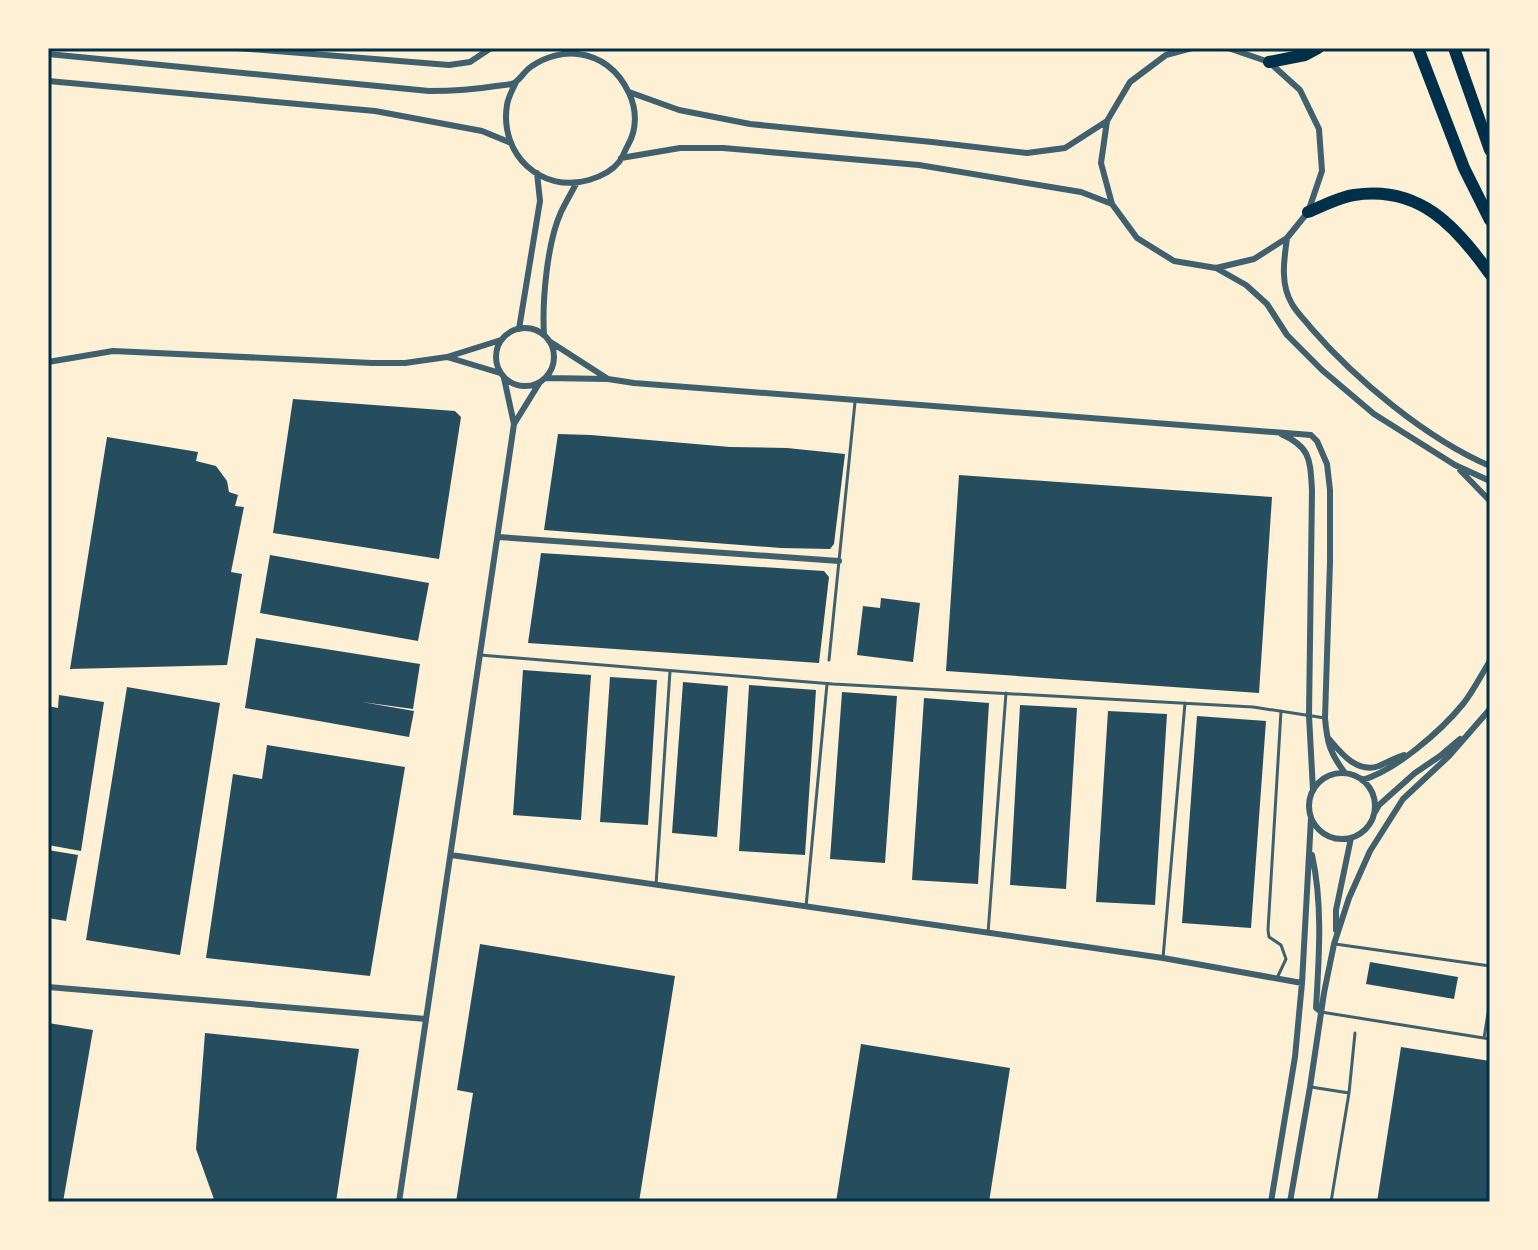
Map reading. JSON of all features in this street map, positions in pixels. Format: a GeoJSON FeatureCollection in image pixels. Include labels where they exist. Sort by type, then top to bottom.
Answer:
{"type":"FeatureCollection","features":[{"type":"Feature","properties":{"kind":"highway"},"geometry":{"type":"LineString","coordinates":[[1269,62],[1305,55],[1318,48]]}},
{"type":"Feature","properties":{"kind":"highway"},"geometry":{"type":"LineString","coordinates":[[1418,48],[1464,168],[1490,220]]}},
{"type":"Feature","properties":{"kind":"highway"},"geometry":{"type":"LineString","coordinates":[[1454,48],[1490,150]]}},
{"type":"Feature","properties":{"kind":"highway"},"geometry":{"type":"LineString","coordinates":[[1308,212],[1351,195],[1386,193],[1430,208],[1469,245],[1490,274]]}},
{"type":"Feature","properties":{"kind":"street"},"geometry":{"type":"LineString","coordinates":[[237,48],[449,65],[470,62],[491,48]]}},
{"type":"Feature","properties":{"kind":"street"},"geometry":{"type":"LineString","coordinates":[[598,60],[602,48]]}},
{"type":"Feature","properties":{"kind":"street"},"geometry":{"type":"LineString","coordinates":[[1192,48],[1168,52],[1130,82],[1107,121],[1101,163],[1112,204],[1137,238],[1149,246],[1174,261],[1216,268],[1246,285],[1267,304],[1287,335],[1374,414],[1455,465],[1490,481]]}},
{"type":"Feature","properties":{"kind":"street"},"geometry":{"type":"LineString","coordinates":[[1216,268],[1254,259],[1287,238],[1308,212],[1322,171],[1319,129],[1300,90],[1269,62],[1228,48]]}},
{"type":"Feature","properties":{"kind":"street"},"geometry":{"type":"LineString","coordinates":[[577,53],[598,60],[623,80],[633,101],[633,135],[619,162],[600,177],[576,184],[549,181],[523,164],[514,152],[506,130],[507,103],[516,82],[531,66],[553,55],[577,53]]}},
{"type":"Feature","properties":{"kind":"street"},"geometry":{"type":"LineString","coordinates":[[48,54],[429,91],[469,91],[516,82]]}},
{"type":"Feature","properties":{"kind":"street"},"geometry":{"type":"LineString","coordinates":[[48,81],[375,111],[482,131],[511,143]]}},
{"type":"Feature","properties":{"kind":"street"},"geometry":{"type":"LineString","coordinates":[[628,91],[679,110],[750,124],[1027,153],[1065,148],[1107,121]]}},
{"type":"Feature","properties":{"kind":"street"},"geometry":{"type":"LineString","coordinates":[[621,158],[680,148],[723,148],[919,165],[1081,192],[1112,204]]}},
{"type":"Feature","properties":{"kind":"street"},"geometry":{"type":"LineString","coordinates":[[519,329],[540,201],[537,173]]}},
{"type":"Feature","properties":{"kind":"street"},"geometry":{"type":"LineString","coordinates":[[514,424],[552,367],[554,357],[546,338],[544,293],[553,238],[561,213],[576,184]]}},
{"type":"Feature","properties":{"kind":"street"},"geometry":{"type":"LineString","coordinates":[[1287,238],[1283,272],[1291,303],[1327,346],[1388,402],[1451,447],[1490,466]]}},
{"type":"Feature","properties":{"kind":"street"},"geometry":{"type":"LineString","coordinates":[[48,362],[113,351],[405,363],[447,357],[501,340],[512,331],[529,328],[608,379]]}},
{"type":"Feature","properties":{"kind":"street"},"geometry":{"type":"LineString","coordinates":[[399,1202],[514,424],[496,363],[501,340]]}},
{"type":"Feature","properties":{"kind":"street"},"geometry":{"type":"LineString","coordinates":[[447,357],[502,375],[515,385],[524,387],[543,380],[608,379],[1311,435],[1327,464],[1330,490],[1326,735],[1332,756],[1345,773]]}},
{"type":"Feature","properties":{"kind":"street"},"geometry":{"type":"LineString","coordinates":[[1277,433],[1296,441],[1304,448],[1310,461],[1309,716],[1313,790]]}},
{"type":"Feature","properties":{"kind":"street"},"geometry":{"type":"LineString","coordinates":[[1455,465],[1490,501]]}},
{"type":"Feature","properties":{"kind":"street"},"geometry":{"type":"LineString","coordinates":[[498,537],[839,561]]}},
{"type":"Feature","properties":{"kind":"street"},"geometry":{"type":"LineString","coordinates":[[1362,780],[1385,771],[1411,753],[1463,704],[1490,661]]}},
{"type":"Feature","properties":{"kind":"street"},"geometry":{"type":"LineString","coordinates":[[1290,1202],[1324,993],[1335,941],[1349,898],[1370,851],[1403,799],[1449,756],[1490,709]]}},
{"type":"Feature","properties":{"kind":"street"},"geometry":{"type":"LineString","coordinates":[[1311,818],[1317,828],[1338,839],[1351,838],[1364,831],[1379,805],[1480,721]]}},
{"type":"Feature","properties":{"kind":"street"},"geometry":{"type":"LineString","coordinates":[[1326,735],[1354,764],[1375,768],[1411,753]]}},
{"type":"Feature","properties":{"kind":"street"},"geometry":{"type":"LineString","coordinates":[[1271,1202],[1295,1057],[1310,850],[1309,808],[1313,790],[1321,780],[1332,774],[1354,775],[1371,791],[1375,805],[1372,819]]}},
{"type":"Feature","properties":{"kind":"street"},"geometry":{"type":"LineString","coordinates":[[1335,941],[1336,910],[1351,838]]}},
{"type":"Feature","properties":{"kind":"street"},"geometry":{"type":"LineString","coordinates":[[1310,850],[1316,877],[1318,924],[1316,1008],[1321,1012]]}},
{"type":"Feature","properties":{"kind":"street"},"geometry":{"type":"LineString","coordinates":[[451,855],[1163,958],[1302,983]]}},
{"type":"Feature","properties":{"kind":"street"},"geometry":{"type":"LineString","coordinates":[[48,987],[426,1019]]}},
{"type":"Feature","properties":{"kind":"lane"},"geometry":{"type":"LineString","coordinates":[[829,660],[855,400]]}},
{"type":"Feature","properties":{"kind":"lane"},"geometry":{"type":"LineString","coordinates":[[480,655],[827,684],[1253,707],[1325,718]]}},
{"type":"Feature","properties":{"kind":"lane"},"geometry":{"type":"LineString","coordinates":[[656,885],[670,671]]}},
{"type":"Feature","properties":{"kind":"lane"},"geometry":{"type":"LineString","coordinates":[[806,907],[827,684]]}},
{"type":"Feature","properties":{"kind":"lane"},"geometry":{"type":"LineString","coordinates":[[988,933],[1006,693]]}},
{"type":"Feature","properties":{"kind":"lane"},"geometry":{"type":"LineString","coordinates":[[1163,958],[1185,703]]}},
{"type":"Feature","properties":{"kind":"lane"},"geometry":{"type":"LineString","coordinates":[[1277,978],[1286,959],[1281,945],[1269,937],[1268,930],[1281,711]]}},
{"type":"Feature","properties":{"kind":"lane"},"geometry":{"type":"LineString","coordinates":[[1335,941],[1490,966]]}},
{"type":"Feature","properties":{"kind":"lane"},"geometry":{"type":"LineString","coordinates":[[1484,1038],[1490,1001]]}},
{"type":"Feature","properties":{"kind":"lane"},"geometry":{"type":"LineString","coordinates":[[1321,1012],[1490,1039]]}},
{"type":"Feature","properties":{"kind":"lane"},"geometry":{"type":"LineString","coordinates":[[1331,1202],[1349,1093],[1355,1033]]}},
{"type":"Feature","properties":{"kind":"lane"},"geometry":{"type":"LineString","coordinates":[[1310,1087],[1349,1093]]}},
{"type":"Feature","properties":{"kind":"building"},"geometry":{"type":"Polygon","coordinates":[[[293,399],[455,411],[461,417],[439,559],[273,533],[293,399]]]}},
{"type":"Feature","properties":{"kind":"building"},"geometry":{"type":"Polygon","coordinates":[[[558,434],[845,454],[834,544],[830,549],[781,548],[544,530],[558,434]]]}},
{"type":"Feature","properties":{"kind":"building"},"geometry":{"type":"Polygon","coordinates":[[[107,437],[198,452],[196,461],[216,466],[227,481],[229,492],[238,495],[235,506],[244,507],[231,572],[242,574],[227,665],[70,669],[107,437]]]}},
{"type":"Feature","properties":{"kind":"building"},"geometry":{"type":"Polygon","coordinates":[[[959,475],[1272,497],[1259,693],[946,671],[959,475]]]}},
{"type":"Feature","properties":{"kind":"building"},"geometry":{"type":"Polygon","coordinates":[[[541,553],[824,571],[829,577],[819,663],[528,643],[541,553]]]}},
{"type":"Feature","properties":{"kind":"building"},"geometry":{"type":"Polygon","coordinates":[[[270,555],[429,583],[418,641],[260,613],[270,555]]]}},
{"type":"Feature","properties":{"kind":"building"},"geometry":{"type":"Polygon","coordinates":[[[881,598],[920,603],[913,662],[857,655],[863,606],[880,608],[881,598]]]}},
{"type":"Feature","properties":{"kind":"building"},"geometry":{"type":"Polygon","coordinates":[[[256,638],[420,664],[413,709],[362,702],[414,711],[409,737],[245,708],[256,638]]]}},
{"type":"Feature","properties":{"kind":"building"},"geometry":{"type":"Polygon","coordinates":[[[523,670],[591,675],[581,820],[513,815],[523,670]]]}},
{"type":"Feature","properties":{"kind":"building"},"geometry":{"type":"Polygon","coordinates":[[[610,677],[657,680],[648,825],[600,822],[610,677]]]}},
{"type":"Feature","properties":{"kind":"building"},"geometry":{"type":"Polygon","coordinates":[[[683,682],[728,686],[717,837],[672,833],[683,682]]]}},
{"type":"Feature","properties":{"kind":"building"},"geometry":{"type":"Polygon","coordinates":[[[749,685],[816,690],[805,855],[739,851],[749,685]]]}},
{"type":"Feature","properties":{"kind":"building"},"geometry":{"type":"Polygon","coordinates":[[[127,687],[220,703],[180,955],[86,940],[127,687]]]}},
{"type":"Feature","properties":{"kind":"building"},"geometry":{"type":"Polygon","coordinates":[[[842,692],[897,696],[885,863],[830,859],[842,692]]]}},
{"type":"Feature","properties":{"kind":"building"},"geometry":{"type":"Polygon","coordinates":[[[59,695],[104,702],[81,851],[48,845],[48,706],[58,708],[59,695]]]}},
{"type":"Feature","properties":{"kind":"building"},"geometry":{"type":"Polygon","coordinates":[[[924,698],[989,703],[978,884],[912,880],[924,698]]]}},
{"type":"Feature","properties":{"kind":"building"},"geometry":{"type":"Polygon","coordinates":[[[1020,705],[1077,708],[1066,889],[1010,885],[1020,705]]]}},
{"type":"Feature","properties":{"kind":"building"},"geometry":{"type":"Polygon","coordinates":[[[1108,711],[1167,714],[1155,905],[1096,902],[1108,711]]]}},
{"type":"Feature","properties":{"kind":"building"},"geometry":{"type":"Polygon","coordinates":[[[1197,716],[1266,721],[1251,928],[1182,923],[1197,716]]]}},
{"type":"Feature","properties":{"kind":"building"},"geometry":{"type":"Polygon","coordinates":[[[267,745],[405,767],[370,976],[206,958],[233,774],[262,779],[267,745]]]}},
{"type":"Feature","properties":{"kind":"building"},"geometry":{"type":"Polygon","coordinates":[[[48,850],[78,855],[66,921],[48,918],[48,850]]]}},
{"type":"Feature","properties":{"kind":"building"},"geometry":{"type":"Polygon","coordinates":[[[480,944],[675,976],[639,1202],[456,1202],[473,1093],[457,1090],[480,944]]]}},
{"type":"Feature","properties":{"kind":"building"},"geometry":{"type":"Polygon","coordinates":[[[1370,962],[1458,977],[1454,999],[1366,984],[1370,962]]]}},
{"type":"Feature","properties":{"kind":"building"},"geometry":{"type":"Polygon","coordinates":[[[48,1023],[93,1030],[63,1202],[48,1202],[48,1023]]]}},
{"type":"Feature","properties":{"kind":"building"},"geometry":{"type":"Polygon","coordinates":[[[205,1033],[359,1049],[336,1202],[215,1202],[196,1149],[205,1033]]]}},
{"type":"Feature","properties":{"kind":"building"},"geometry":{"type":"Polygon","coordinates":[[[861,1044],[1010,1068],[989,1202],[836,1202],[861,1044]]]}},
{"type":"Feature","properties":{"kind":"building"},"geometry":{"type":"Polygon","coordinates":[[[1401,1047],[1490,1061],[1490,1202],[1377,1202],[1401,1047]]]}}]}
